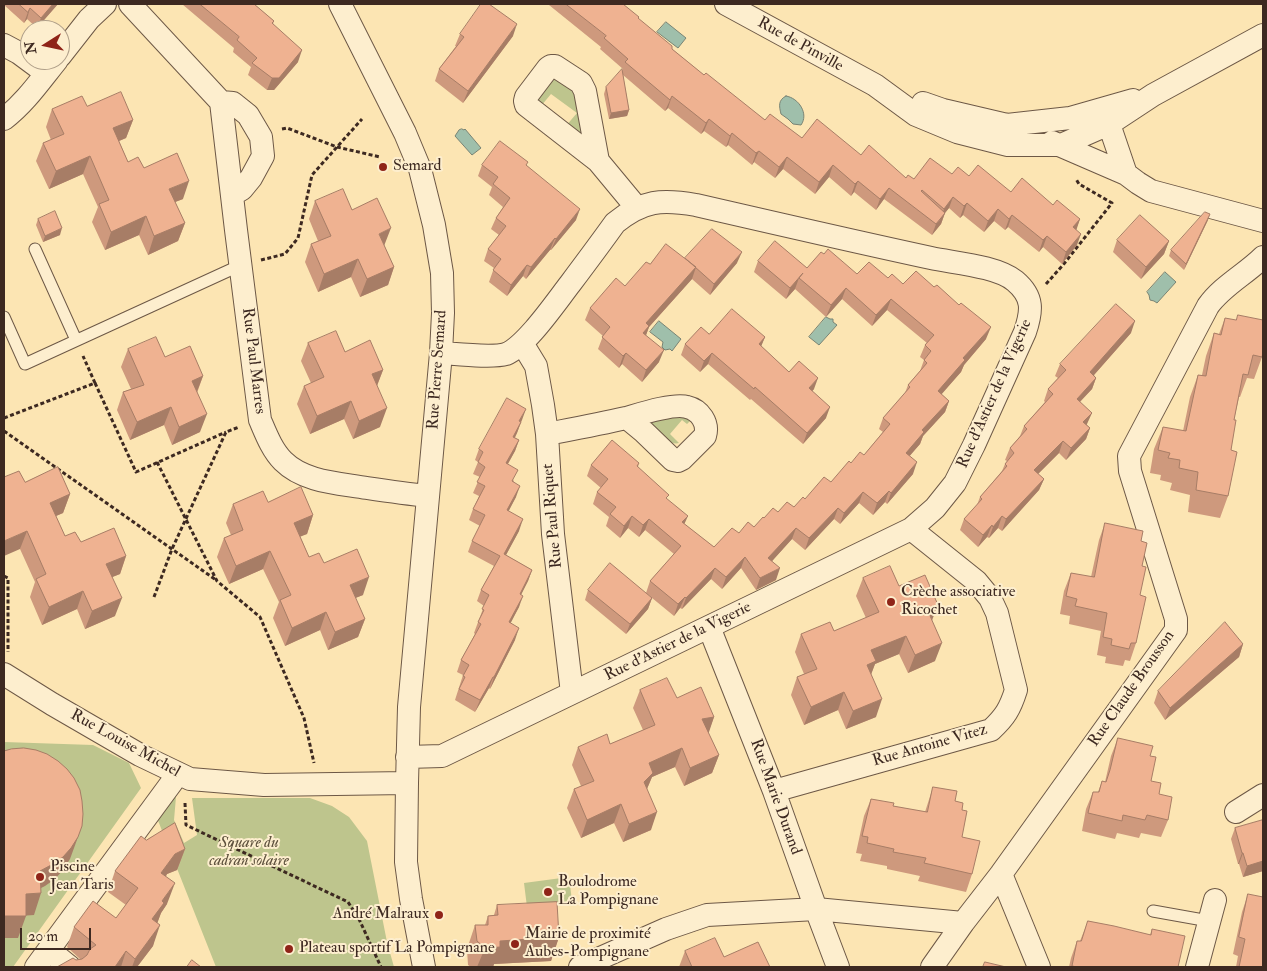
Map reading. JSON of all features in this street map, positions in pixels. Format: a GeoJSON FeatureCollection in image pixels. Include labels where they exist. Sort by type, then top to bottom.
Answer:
{"type":"FeatureCollection","features":[{"type":"Feature","properties":{"kind":"street"},"geometry":{"type":"LineString","coordinates":[[70,43],[89,19],[105,4]]}},
{"type":"Feature","properties":{"kind":"street"},"geometry":{"type":"LineString","coordinates":[[130,4],[221,102],[233,103],[248,115],[259,134],[263,156],[251,178],[242,189],[232,195]]}},
{"type":"Feature","properties":{"kind":"street","name":"Rue Pierre Semard"},"geometry":{"type":"LineString","coordinates":[[340,4],[405,133],[420,169],[434,225],[442,273],[441,354],[410,697],[407,757],[406,862],[424,967]]}},
{"type":"Feature","properties":{"kind":"street","name":"Rue de Pinville"},"geometry":{"type":"LineString","coordinates":[[726,4],[875,86],[916,115],[958,132],[1008,145],[1061,145],[1109,124],[1154,95],[1263,36]]}},
{"type":"Feature","properties":{"kind":"street"},"geometry":{"type":"LineString","coordinates":[[4,46],[20,54]]}},
{"type":"Feature","properties":{"kind":"street"},"geometry":{"type":"LineString","coordinates":[[4,119],[25,100],[49,70]]}},
{"type":"Feature","properties":{"kind":"street","name":"Rue de Pinville"},"geometry":{"type":"LineString","coordinates":[[875,86],[943,110],[1007,124],[1070,118],[1154,95]]}},
{"type":"Feature","properties":{"kind":"street","name":"Rue Paul Marres"},"geometry":{"type":"LineString","coordinates":[[221,102],[260,420],[270,442],[290,467],[318,480],[428,496]]}},
{"type":"Feature","properties":{"kind":"street"},"geometry":{"type":"LineString","coordinates":[[1007,124],[1061,145],[1126,174],[1138,184],[1151,191],[1263,221]]}},
{"type":"Feature","properties":{"kind":"street"},"geometry":{"type":"LineString","coordinates":[[1109,124],[1126,174]]}},
{"type":"Feature","properties":{"kind":"street"},"geometry":{"type":"LineString","coordinates":[[598,161],[637,208]]}},
{"type":"Feature","properties":{"kind":"street","name":"Rue d'Astier de la Vigerie"},"geometry":{"type":"LineString","coordinates":[[407,757],[442,756],[911,529],[935,508],[955,483],[974,445],[1027,324],[1030,310],[1024,290],[1014,280],[984,268],[934,259],[682,203],[649,203],[625,214],[615,223],[546,316],[513,351],[503,355],[492,356],[441,354]]}},
{"type":"Feature","properties":{"kind":"street","name":"Rue Claude Brousson"},"geometry":{"type":"LineString","coordinates":[[932,967],[1176,630],[1176,619],[1130,471],[1129,456],[1214,297],[1263,257]]}},
{"type":"Feature","properties":{"kind":"street","name":"Rue Paul Riquet"},"geometry":{"type":"LineString","coordinates":[[522,343],[536,366],[544,405],[553,534],[572,693]]}},
{"type":"Feature","properties":{"kind":"street"},"geometry":{"type":"LineString","coordinates":[[547,434],[627,418]]}},
{"type":"Feature","properties":{"kind":"street","name":"Rue Antoine Vitez"},"geometry":{"type":"LineString","coordinates":[[774,791],[991,730],[1003,719],[1012,702],[1016,690],[997,613],[990,598],[976,581],[911,529]]}},
{"type":"Feature","properties":{"kind":"street","name":"Rue Marie Durand"},"geometry":{"type":"LineString","coordinates":[[709,627],[774,791],[838,967]]}},
{"type":"Feature","properties":{"kind":"street","name":"Rue Louise Michel"},"geometry":{"type":"LineString","coordinates":[[6,675],[140,755],[184,776],[264,785],[407,783]]}},
{"type":"Feature","properties":{"kind":"street"},"geometry":{"type":"LineString","coordinates":[[70,967],[43,959],[184,776]]}},
{"type":"Feature","properties":{"kind":"street"},"geometry":{"type":"LineString","coordinates":[[1236,812],[1263,795]]}},
{"type":"Feature","properties":{"kind":"street"},"geometry":{"type":"LineString","coordinates":[[1001,874],[1039,967]]}},
{"type":"Feature","properties":{"kind":"street"},"geometry":{"type":"LineString","coordinates":[[580,967],[666,929],[707,915],[816,909],[963,923]]}},
{"type":"Feature","properties":{"kind":"street"},"geometry":{"type":"LineString","coordinates":[[1197,967],[1212,910]]}},
{"type":"Feature","properties":{"kind":"lane"},"geometry":{"type":"LineString","coordinates":[[35,249],[76,340]]}},
{"type":"Feature","properties":{"kind":"lane"},"geometry":{"type":"LineString","coordinates":[[4,317],[25,364],[240,266]]}},
{"type":"Feature","properties":{"kind":"lane"},"geometry":{"type":"LineString","coordinates":[[1153,911],[1212,910]]}},
{"type":"Feature","properties":{"kind":"path"},"geometry":{"type":"LineString","coordinates":[[240,266],[285,254],[298,238],[312,175],[362,119]]}},
{"type":"Feature","properties":{"kind":"path"},"geometry":{"type":"LineString","coordinates":[[259,134],[287,128],[337,146],[380,157]]}},
{"type":"Feature","properties":{"kind":"path"},"geometry":{"type":"LineString","coordinates":[[1043,288],[1112,203],[1091,191]]}},
{"type":"Feature","properties":{"kind":"path"},"geometry":{"type":"LineString","coordinates":[[76,340],[136,472],[226,432],[260,420]]}},
{"type":"Feature","properties":{"kind":"path"},"geometry":{"type":"LineString","coordinates":[[4,418],[95,382]]}},
{"type":"Feature","properties":{"kind":"path"},"geometry":{"type":"LineString","coordinates":[[4,431],[218,581],[260,617],[304,718],[318,785]]}},
{"type":"Feature","properties":{"kind":"path"},"geometry":{"type":"LineString","coordinates":[[154,597],[172,549],[226,432]]}},
{"type":"Feature","properties":{"kind":"path"},"geometry":{"type":"LineString","coordinates":[[158,462],[218,581]]}},
{"type":"Feature","properties":{"kind":"path"},"geometry":{"type":"LineString","coordinates":[[4,576],[8,578],[6,675]]}},
{"type":"Feature","properties":{"kind":"path"},"geometry":{"type":"LineString","coordinates":[[184,776],[186,825],[348,902],[381,967]]}},
{"type":"Feature","properties":{"kind":"green space"},"geometry":{"type":"Polygon","coordinates":[[[552,79],[575,92],[582,133],[579,135],[565,127],[577,113],[551,94],[541,106],[538,101],[552,79]]]}},
{"type":"Feature","properties":{"kind":"green space"},"geometry":{"type":"Polygon","coordinates":[[[684,415],[692,419],[687,424],[682,420],[670,434],[679,443],[667,440],[651,424],[651,420],[684,415]]]}},
{"type":"Feature","properties":{"kind":"green space","name":"Piscine Jean Taris"},"geometry":{"type":"Polygon","coordinates":[[[4,742],[93,745],[129,763],[141,788],[13,967],[4,967],[4,742]]]}},
{"type":"Feature","properties":{"kind":"green space","name":"Square du cadran solaire"},"geometry":{"type":"Polygon","coordinates":[[[176,797],[174,820],[184,843],[197,835],[192,798],[310,798],[332,806],[349,817],[367,841],[387,942],[394,967],[216,967],[157,818],[166,802],[176,797]]]}},
{"type":"Feature","properties":{"kind":"green space","name":"Boulodrome La Pompignane"},"geometry":{"type":"Polygon","coordinates":[[[569,877],[572,901],[527,907],[524,883],[569,877]]]}},
{"type":"Feature","properties":{"kind":"shaded area"},"geometry":{"type":"Polygon","coordinates":[[[666,22],[686,38],[678,48],[657,32],[666,22]]]}},
{"type":"Feature","properties":{"kind":"shaded area"},"geometry":{"type":"Polygon","coordinates":[[[786,96],[799,103],[804,116],[801,125],[793,124],[781,114],[780,103],[786,96]]]}},
{"type":"Feature","properties":{"kind":"shaded area"},"geometry":{"type":"Polygon","coordinates":[[[462,129],[465,129],[481,148],[472,155],[455,136],[462,129]]]}},
{"type":"Feature","properties":{"kind":"shaded area"},"geometry":{"type":"Polygon","coordinates":[[[1165,272],[1176,282],[1157,303],[1150,300],[1147,292],[1165,272]]]}},
{"type":"Feature","properties":{"kind":"shaded area"},"geometry":{"type":"Polygon","coordinates":[[[826,317],[833,319],[833,322],[837,325],[819,345],[809,337],[826,317]]]}},
{"type":"Feature","properties":{"kind":"shaded area"},"geometry":{"type":"Polygon","coordinates":[[[659,321],[681,339],[672,351],[670,349],[665,350],[662,347],[663,342],[650,332],[659,321]]]}},
{"type":"Feature","properties":{"kind":"building"},"geometry":{"type":"Polygon","coordinates":[[[19,4],[53,4],[41,18],[30,8],[28,12],[19,4]]]}},
{"type":"Feature","properties":{"kind":"building"},"geometry":{"type":"Polygon","coordinates":[[[200,4],[254,4],[274,21],[272,23],[302,50],[279,78],[272,78],[252,63],[257,58],[237,40],[239,37],[200,4]]]}},
{"type":"Feature","properties":{"kind":"building"},"geometry":{"type":"Polygon","coordinates":[[[481,4],[489,4],[517,24],[468,91],[439,69],[464,37],[460,34],[481,4]]]}},
{"type":"Feature","properties":{"kind":"building"},"geometry":{"type":"Polygon","coordinates":[[[566,4],[623,4],[672,46],[672,49],[704,75],[706,73],[765,120],[770,114],[802,138],[817,119],[861,155],[869,145],[906,178],[908,175],[914,179],[930,158],[952,174],[958,167],[969,176],[978,165],[1011,192],[1022,178],[1053,205],[1057,200],[1080,219],[1073,227],[1081,234],[1066,252],[1047,236],[1043,240],[1012,215],[1009,219],[998,209],[988,221],[967,203],[964,206],[953,197],[944,209],[922,190],[945,213],[936,224],[889,188],[880,199],[858,181],[855,184],[833,165],[819,182],[787,157],[779,167],[759,151],[756,153],[732,133],[730,136],[709,119],[706,123],[672,96],[670,100],[625,62],[628,59],[604,38],[606,36],[566,4]]]}},
{"type":"Feature","properties":{"kind":"building"},"geometry":{"type":"Polygon","coordinates":[[[622,69],[629,110],[611,113],[606,87],[622,69]]]}},
{"type":"Feature","properties":{"kind":"building"},"geometry":{"type":"Polygon","coordinates":[[[121,92],[133,120],[113,128],[128,162],[138,157],[144,168],[177,153],[189,181],[169,189],[185,223],[154,236],[146,216],[111,232],[99,204],[109,200],[90,156],[56,171],[43,143],[64,134],[52,109],[82,96],[87,106],[121,92]]]}},
{"type":"Feature","properties":{"kind":"building"},"geometry":{"type":"Polygon","coordinates":[[[500,141],[528,162],[526,165],[580,209],[531,267],[527,265],[511,285],[493,270],[501,259],[488,249],[506,226],[496,218],[510,198],[493,184],[498,177],[482,165],[500,141]]]}},
{"type":"Feature","properties":{"kind":"building"},"geometry":{"type":"Polygon","coordinates":[[[343,189],[352,210],[377,198],[391,228],[379,234],[394,267],[367,279],[358,259],[324,274],[311,244],[331,236],[315,201],[343,189]]]}},
{"type":"Feature","properties":{"kind":"building"},"geometry":{"type":"Polygon","coordinates":[[[55,211],[62,228],[45,236],[38,219],[55,211]]]}},
{"type":"Feature","properties":{"kind":"building"},"geometry":{"type":"Polygon","coordinates":[[[1205,212],[1210,214],[1186,264],[1171,250],[1205,212]]]}},
{"type":"Feature","properties":{"kind":"building"},"geometry":{"type":"Polygon","coordinates":[[[1140,215],[1169,241],[1146,267],[1117,240],[1140,215]]]}},
{"type":"Feature","properties":{"kind":"building"},"geometry":{"type":"Polygon","coordinates":[[[712,229],[742,252],[714,284],[685,258],[712,229]]]}},
{"type":"Feature","properties":{"kind":"building"},"geometry":{"type":"Polygon","coordinates":[[[775,241],[807,268],[821,252],[824,254],[828,249],[857,274],[869,262],[888,278],[892,274],[903,284],[916,271],[934,287],[937,285],[959,305],[961,303],[991,327],[963,358],[965,360],[938,391],[949,401],[922,430],[924,432],[906,453],[917,462],[891,493],[889,491],[877,503],[863,492],[844,513],[838,508],[809,538],[796,528],[768,558],[780,568],[760,578],[745,557],[726,577],[715,568],[678,604],[650,581],[681,546],[649,519],[643,525],[632,516],[624,526],[610,514],[616,507],[597,492],[608,479],[591,465],[612,440],[639,463],[637,466],[669,495],[666,498],[688,516],[682,522],[714,547],[732,528],[739,533],[748,522],[754,527],[773,508],[778,512],[787,502],[794,507],[803,497],[805,499],[824,477],[831,482],[849,461],[851,463],[860,452],[864,455],[890,424],[883,418],[910,387],[908,385],[927,363],[924,360],[931,351],[925,345],[934,335],[891,299],[876,315],[846,288],[831,305],[799,278],[803,273],[790,288],[758,261],[775,241]]]}},
{"type":"Feature","properties":{"kind":"building"},"geometry":{"type":"Polygon","coordinates":[[[666,244],[696,267],[646,323],[649,326],[643,333],[664,350],[646,370],[626,353],[623,356],[602,337],[610,327],[590,308],[616,278],[625,286],[646,262],[650,264],[666,244]]]}},
{"type":"Feature","properties":{"kind":"building"},"geometry":{"type":"Polygon","coordinates":[[[1116,304],[1135,321],[1090,372],[1096,378],[1077,399],[1092,413],[1083,422],[1090,428],[1071,448],[1063,441],[1034,470],[1044,479],[1006,519],[1002,516],[983,535],[964,519],[1007,466],[1005,464],[1014,453],[1010,448],[1027,429],[1024,426],[1053,394],[1048,389],[1066,370],[1060,364],[1116,304]]]}},
{"type":"Feature","properties":{"kind":"building"},"geometry":{"type":"Polygon","coordinates":[[[732,309],[765,337],[759,344],[789,372],[799,361],[818,378],[809,388],[830,407],[807,433],[755,387],[754,389],[712,353],[704,361],[685,344],[701,327],[709,334],[732,309]]]}},
{"type":"Feature","properties":{"kind":"building"},"geometry":{"type":"Polygon","coordinates":[[[1238,315],[1263,320],[1263,353],[1262,357],[1253,355],[1248,375],[1243,374],[1234,420],[1236,420],[1231,450],[1237,452],[1228,496],[1196,490],[1198,472],[1179,468],[1180,460],[1168,458],[1170,453],[1158,450],[1163,427],[1186,431],[1198,375],[1206,376],[1214,333],[1221,335],[1225,318],[1236,320],[1238,315]]]}},
{"type":"Feature","properties":{"kind":"building"},"geometry":{"type":"Polygon","coordinates":[[[336,331],[345,352],[370,340],[383,370],[372,374],[387,408],[359,421],[351,401],[317,416],[304,386],[324,377],[308,343],[336,331]]]}},
{"type":"Feature","properties":{"kind":"building"},"geometry":{"type":"Polygon","coordinates":[[[156,337],[165,357],[190,346],[203,376],[192,381],[207,414],[179,427],[171,407],[137,422],[123,392],[144,385],[128,349],[156,337]]]}},
{"type":"Feature","properties":{"kind":"building"},"geometry":{"type":"Polygon","coordinates":[[[507,398],[526,409],[513,437],[519,440],[506,463],[518,470],[512,481],[520,486],[507,510],[523,519],[504,554],[532,570],[520,594],[523,596],[509,622],[519,628],[480,700],[459,689],[469,665],[461,660],[481,624],[478,622],[489,595],[481,590],[500,556],[472,541],[485,515],[473,509],[485,486],[477,482],[485,467],[478,462],[483,452],[479,449],[507,398]]]}},
{"type":"Feature","properties":{"kind":"building"},"geometry":{"type":"Polygon","coordinates":[[[58,467],[70,494],[50,503],[65,536],[75,532],[81,542],[114,528],[126,556],[106,564],[122,598],[92,611],[83,591],[49,607],[36,579],[46,574],[27,531],[4,541],[4,477],[19,471],[25,482],[58,467]]]}},
{"type":"Feature","properties":{"kind":"building"},"geometry":{"type":"Polygon","coordinates":[[[301,487],[313,515],[294,523],[309,557],[319,553],[324,563],[357,549],[369,577],[350,585],[365,619],[335,632],[326,612],[292,628],[280,600],[291,595],[270,551],[236,566],[224,538],[243,530],[233,504],[263,491],[268,502],[301,487]]]}},
{"type":"Feature","properties":{"kind":"building"},"geometry":{"type":"Polygon","coordinates":[[[1105,523],[1143,531],[1141,541],[1147,543],[1142,566],[1146,567],[1140,595],[1146,597],[1136,643],[1131,643],[1129,649],[1111,645],[1112,639],[1103,637],[1107,613],[1075,606],[1077,599],[1066,596],[1071,573],[1094,577],[1105,523]]]}},
{"type":"Feature","properties":{"kind":"building"},"geometry":{"type":"Polygon","coordinates":[[[610,563],[652,598],[630,624],[588,590],[610,563]]]}},
{"type":"Feature","properties":{"kind":"building"},"geometry":{"type":"Polygon","coordinates":[[[890,566],[899,586],[925,575],[938,605],[927,609],[942,643],[915,655],[906,636],[871,650],[876,661],[867,665],[882,699],[853,711],[844,692],[811,707],[797,677],[817,669],[801,634],[830,622],[834,631],[879,612],[863,578],[890,566]]]}},
{"type":"Feature","properties":{"kind":"building"},"geometry":{"type":"Polygon","coordinates":[[[1225,622],[1243,644],[1170,708],[1158,691],[1225,622]]]}},
{"type":"Feature","properties":{"kind":"building"},"geometry":{"type":"Polygon","coordinates":[[[667,678],[677,698],[701,687],[714,717],[702,719],[719,755],[690,768],[682,748],[649,763],[653,773],[644,782],[657,812],[629,824],[621,804],[587,820],[574,789],[594,781],[578,747],[607,734],[610,744],[655,725],[640,690],[667,678]]]}},
{"type":"Feature","properties":{"kind":"building"},"geometry":{"type":"Polygon","coordinates":[[[1118,738],[1153,746],[1150,756],[1156,757],[1151,781],[1161,783],[1159,794],[1172,797],[1168,820],[1147,815],[1145,820],[1123,815],[1122,821],[1088,813],[1093,792],[1099,792],[1102,781],[1106,782],[1118,738]]]}},
{"type":"Feature","properties":{"kind":"building","name":"Piscine Jean Taris"},"geometry":{"type":"Polygon","coordinates":[[[24,748],[47,754],[67,769],[74,778],[80,790],[82,801],[82,826],[78,837],[63,857],[40,871],[41,893],[26,894],[26,916],[4,916],[4,751],[24,748]]]}},
{"type":"Feature","properties":{"kind":"building"},"geometry":{"type":"Polygon","coordinates":[[[933,787],[957,791],[955,801],[963,803],[962,810],[967,811],[962,837],[980,841],[972,874],[924,863],[926,858],[893,852],[894,849],[867,843],[868,837],[862,836],[871,799],[894,803],[893,806],[927,812],[933,787]]]}},
{"type":"Feature","properties":{"kind":"building"},"geometry":{"type":"Polygon","coordinates":[[[1263,820],[1263,861],[1247,866],[1235,828],[1263,820]]]}},
{"type":"Feature","properties":{"kind":"building"},"geometry":{"type":"Polygon","coordinates":[[[175,823],[185,849],[175,854],[161,873],[175,883],[152,919],[160,925],[135,959],[126,951],[115,967],[57,967],[73,958],[76,960],[82,959],[96,945],[74,927],[93,901],[116,918],[138,888],[115,871],[141,836],[146,840],[175,823]]]}},
{"type":"Feature","properties":{"kind":"building"},"geometry":{"type":"Polygon","coordinates":[[[1248,894],[1263,897],[1263,967],[1239,967],[1245,939],[1239,937],[1248,894]]]}},
{"type":"Feature","properties":{"kind":"building"},"geometry":{"type":"Polygon","coordinates":[[[557,902],[559,937],[500,941],[500,947],[485,948],[477,941],[475,925],[488,925],[488,916],[498,915],[497,905],[557,902]]]}},
{"type":"Feature","properties":{"kind":"building"},"geometry":{"type":"Polygon","coordinates":[[[1088,921],[1151,935],[1152,929],[1185,936],[1178,967],[1072,966],[1077,941],[1081,941],[1088,921]]]}},
{"type":"Feature","properties":{"kind":"building"},"geometry":{"type":"Polygon","coordinates":[[[715,938],[724,957],[758,942],[770,967],[692,967],[685,951],[715,938]]]}},
{"type":"Feature","properties":{"kind":"building"},"geometry":{"type":"Polygon","coordinates":[[[192,960],[201,967],[187,967],[192,960]]]}},
{"type":"Feature","properties":{"kind":"building"},"geometry":{"type":"Polygon","coordinates":[[[985,962],[1006,967],[983,967],[985,962]]]}},
{"type":"Feature","properties":{"kind":"place","name":"Semard"},"geometry":{"type":"Point","coordinates":[383,167]}},
{"type":"Feature","properties":{"kind":"place","name":"Crèche associative Ricochet"},"geometry":{"type":"Point","coordinates":[891,602]}},
{"type":"Feature","properties":{"kind":"place","name":"Piscine Jean Taris"},"geometry":{"type":"Point","coordinates":[40,877]}},
{"type":"Feature","properties":{"kind":"place","name":"Boulodrome La Pompignane"},"geometry":{"type":"Point","coordinates":[548,892]}},
{"type":"Feature","properties":{"kind":"place","name":"André Malraux"},"geometry":{"type":"Point","coordinates":[439,915]}},
{"type":"Feature","properties":{"kind":"place","name":"Mairie de proximité Aubes-Pompignane"},"geometry":{"type":"Point","coordinates":[515,944]}},
{"type":"Feature","properties":{"kind":"place","name":"Plateau sportif La Pompignane"},"geometry":{"type":"Point","coordinates":[289,949]}}]}
